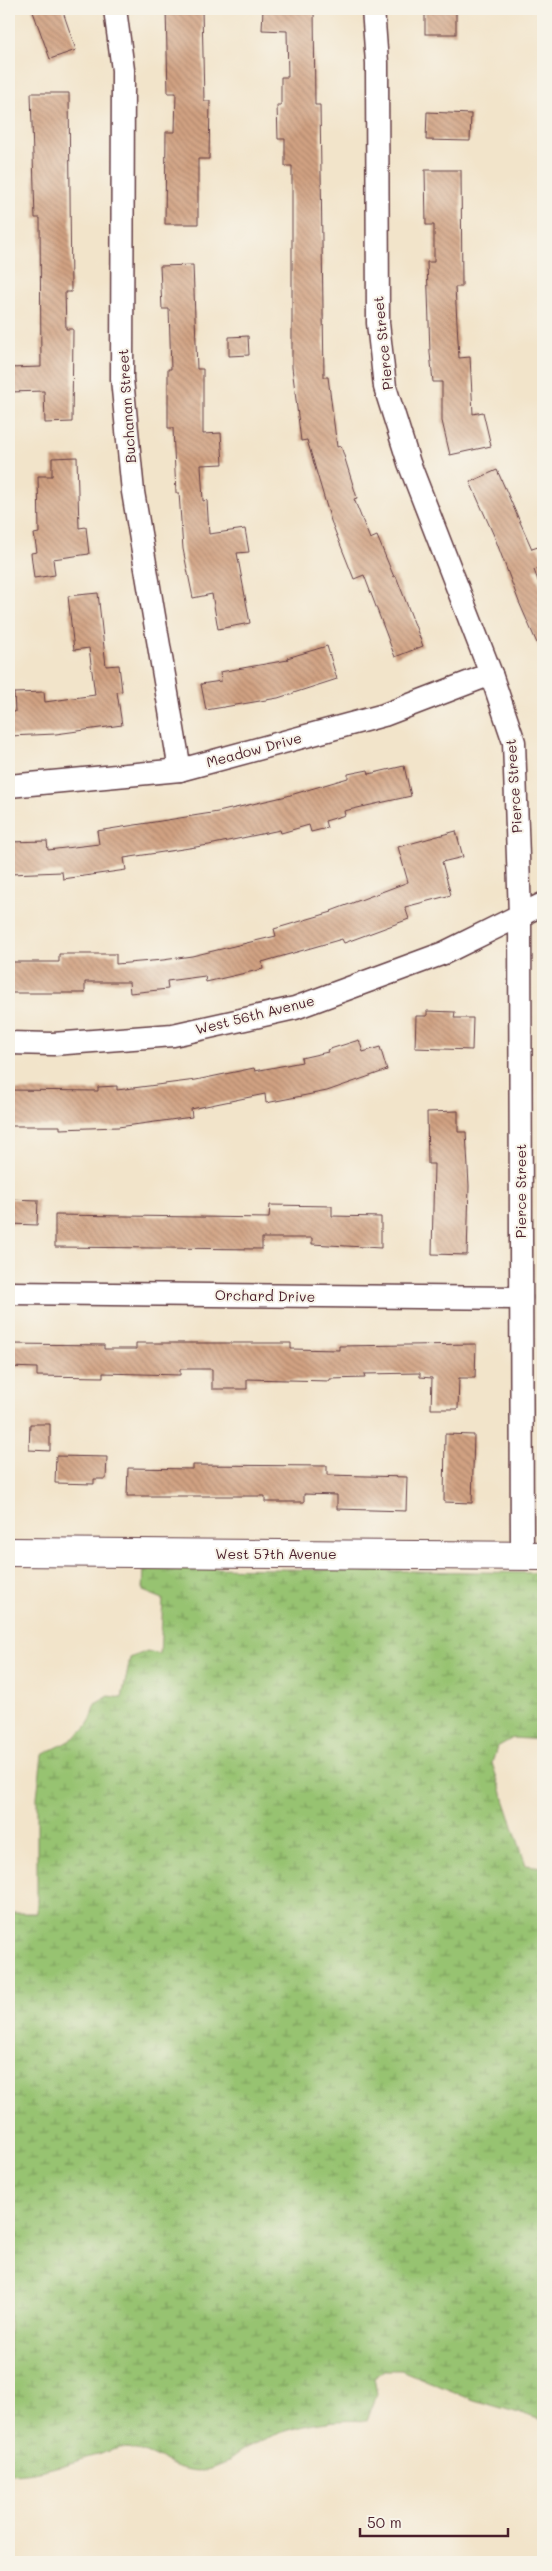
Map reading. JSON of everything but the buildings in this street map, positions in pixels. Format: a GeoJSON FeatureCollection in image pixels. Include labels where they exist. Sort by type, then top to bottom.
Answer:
{"type":"FeatureCollection","features":[{"type":"Feature","properties":{"kind":"street","name":"Buchanan Street"},"geometry":{"type":"LineString","coordinates":[[114,9],[123,70],[122,379],[133,492],[180,770]]}},
{"type":"Feature","properties":{"kind":"street","name":"Pierce Street"},"geometry":{"type":"LineString","coordinates":[[372,9],[376,63],[378,323],[385,386],[409,464],[492,674],[514,742],[520,915],[521,1298],[533,1556]]}},
{"type":"Feature","properties":{"kind":"street","name":"Meadow Drive"},"geometry":{"type":"LineString","coordinates":[[9,786],[180,770],[384,715],[492,674]]}},
{"type":"Feature","properties":{"kind":"street","name":"West 56th Avenue"},"geometry":{"type":"LineString","coordinates":[[9,1043],[54,1044],[173,1035],[295,1008],[444,953],[543,904]]}},
{"type":"Feature","properties":{"kind":"street","name":"Orchard Drive"},"geometry":{"type":"LineString","coordinates":[[9,1293],[521,1298]]}},
{"type":"Feature","properties":{"kind":"street","name":"West 57th Avenue"},"geometry":{"type":"LineString","coordinates":[[9,1552],[533,1556]]}},
{"type":"Feature","properties":{"kind":"green space"},"geometry":{"type":"Polygon","coordinates":[[[144,1567],[543,1573],[543,1740],[513,1738],[497,1747],[492,1763],[526,1865],[543,1867],[543,2420],[474,2400],[401,2370],[385,2370],[374,2378],[377,2394],[367,2421],[336,2421],[290,2430],[260,2441],[224,2463],[207,2470],[185,2469],[135,2449],[124,2448],[41,2470],[9,2474],[9,1913],[37,1913],[37,1797],[42,1755],[68,1741],[83,1730],[93,1715],[95,1704],[109,1696],[122,1698],[130,1658],[147,1651],[160,1654],[163,1599],[143,1591],[144,1567]]]}}]}
